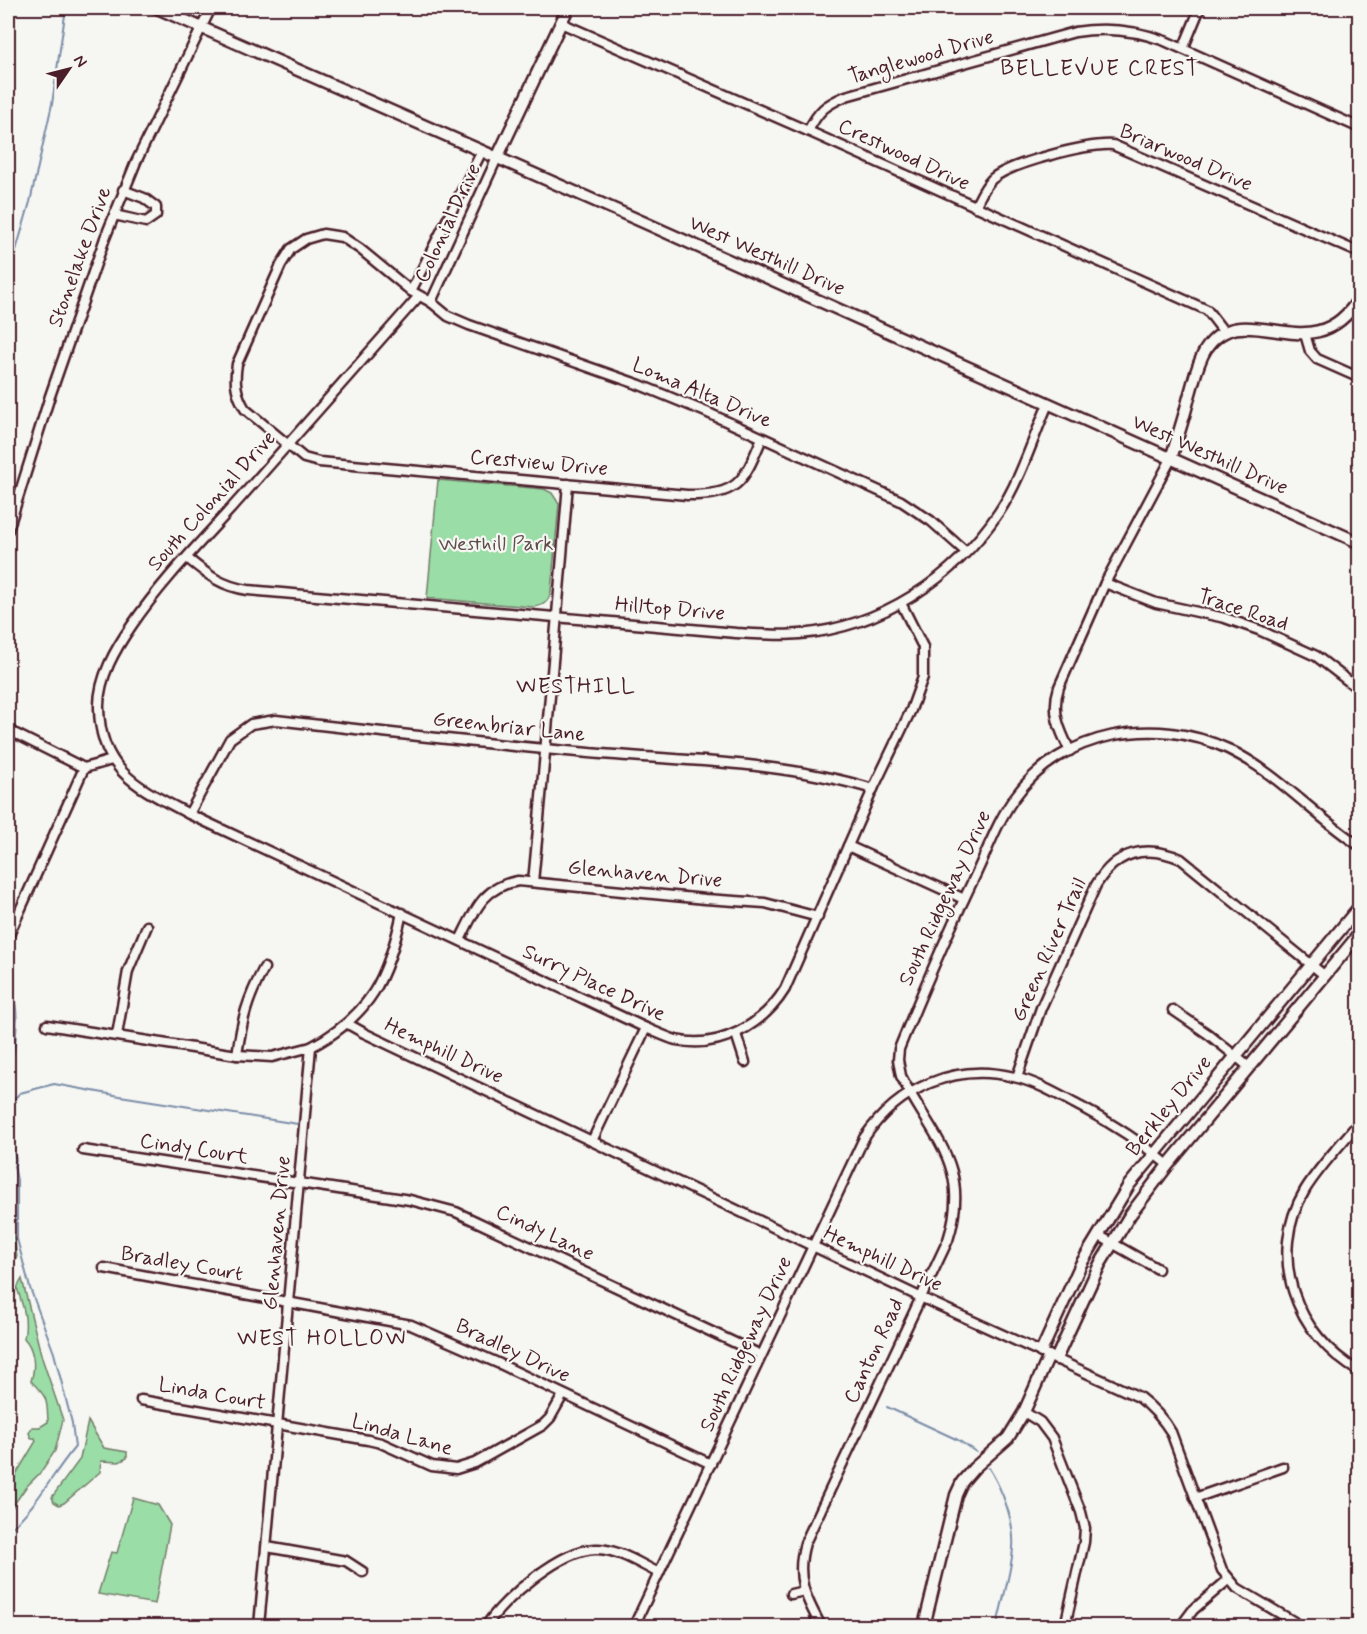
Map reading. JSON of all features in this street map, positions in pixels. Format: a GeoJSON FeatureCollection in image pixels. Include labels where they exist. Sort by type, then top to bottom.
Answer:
{"type":"FeatureCollection","features":[{"type":"Feature","properties":{"kind":"street","name":"West Westhill Drive"},"geometry":{"type":"LineString","coordinates":[[157,8],[661,230],[1359,543]]}},
{"type":"Feature","properties":{"kind":"street","name":"Stonelake Drive"},"geometry":{"type":"LineString","coordinates":[[8,530],[50,396],[123,190],[211,8]]}},
{"type":"Feature","properties":{"kind":"street"},"geometry":{"type":"LineString","coordinates":[[497,158],[568,8]]}},
{"type":"Feature","properties":{"kind":"street"},"geometry":{"type":"LineString","coordinates":[[1183,49],[1200,8]]}},
{"type":"Feature","properties":{"kind":"street","name":"Crestwood Drive"},"geometry":{"type":"LineString","coordinates":[[561,23],[1207,310],[1224,332]]}},
{"type":"Feature","properties":{"kind":"street","name":"Tanglewood Drive"},"geometry":{"type":"LineString","coordinates":[[808,131],[817,114],[826,106],[846,96],[1092,29],[1147,35],[1359,128]]}},
{"type":"Feature","properties":{"kind":"street","name":"Briarwood Drive"},"geometry":{"type":"LineString","coordinates":[[975,207],[982,191],[994,178],[1016,167],[1086,146],[1113,145],[1359,253]]}},
{"type":"Feature","properties":{"kind":"street","name":"Colonial Drive"},"geometry":{"type":"LineString","coordinates":[[415,293],[482,151]]}},
{"type":"Feature","properties":{"kind":"street","name":"Colonial Drive"},"geometry":{"type":"LineString","coordinates":[[431,302],[497,158]]}},
{"type":"Feature","properties":{"kind":"street"},"geometry":{"type":"LineString","coordinates":[[114,215],[146,222],[156,215],[156,207],[144,198],[123,190]]}},
{"type":"Feature","properties":{"kind":"street","name":"Crestview Drive"},"geometry":{"type":"LineString","coordinates":[[415,293],[342,237],[323,234],[306,238],[291,249],[280,265],[237,364],[235,376],[239,399],[245,409],[304,458],[319,462],[687,495],[711,495],[728,490],[740,482],[749,470],[762,438]]}},
{"type":"Feature","properties":{"kind":"street","name":"Loma Alta Drive"},"geometry":{"type":"LineString","coordinates":[[415,293],[448,316],[469,325],[640,385],[901,501],[931,520],[966,552]]}},
{"type":"Feature","properties":{"kind":"street","name":"South Colonial Drive"},"geometry":{"type":"LineString","coordinates":[[112,760],[102,733],[98,707],[102,681],[120,643],[133,623],[187,558],[288,445],[415,293]]}},
{"type":"Feature","properties":{"kind":"street"},"geometry":{"type":"LineString","coordinates":[[1070,751],[1057,725],[1056,697],[1105,583],[1171,459],[1199,361],[1210,343],[1224,332],[1247,327],[1305,334],[1327,328],[1341,320],[1359,297]]}},
{"type":"Feature","properties":{"kind":"street"},"geometry":{"type":"LineString","coordinates":[[1305,334],[1310,351],[1317,359],[1359,378]]}},
{"type":"Feature","properties":{"kind":"street","name":"Hilltop Drive"},"geometry":{"type":"LineString","coordinates":[[187,558],[211,578],[230,588],[736,633],[800,634],[832,629],[863,620],[901,603],[922,590],[966,552],[999,512],[1011,490],[1048,404]]}},
{"type":"Feature","properties":{"kind":"street"},"geometry":{"type":"LineString","coordinates":[[533,882],[568,484]]}},
{"type":"Feature","properties":{"kind":"street","name":"Trace Road"},"geometry":{"type":"LineString","coordinates":[[1105,583],[1156,603],[1225,618],[1259,630],[1316,656],[1359,690]]}},
{"type":"Feature","properties":{"kind":"street","name":"Surry Place Drive"},"geometry":{"type":"LineString","coordinates":[[112,760],[125,776],[142,789],[189,814],[645,1028],[677,1040],[699,1042],[720,1039],[736,1034],[753,1024],[777,1002],[818,917],[873,789],[911,710],[923,677],[923,647],[901,603]]}},
{"type":"Feature","properties":{"kind":"street","name":"Greenbriar Lane"},"geometry":{"type":"LineString","coordinates":[[189,814],[230,739],[239,730],[251,724],[276,720],[546,749],[770,768],[837,778],[873,789]]}},
{"type":"Feature","properties":{"kind":"street"},"geometry":{"type":"LineString","coordinates":[[8,730],[84,768],[112,760]]}},
{"type":"Feature","properties":{"kind":"street","name":"South Ridgeway Drive"},"geometry":{"type":"LineString","coordinates":[[634,1626],[864,1138],[887,1109],[910,1092],[901,1076],[898,1060],[899,1049],[964,899],[1015,796],[1038,772],[1070,751],[1106,737],[1148,730],[1189,735],[1228,749],[1257,765],[1359,846]]}},
{"type":"Feature","properties":{"kind":"street"},"geometry":{"type":"LineString","coordinates":[[8,938],[84,768]]}},
{"type":"Feature","properties":{"kind":"street"},"geometry":{"type":"LineString","coordinates":[[848,846],[964,899]]}},
{"type":"Feature","properties":{"kind":"street","name":"Green River Trail"},"geometry":{"type":"LineString","coordinates":[[1017,1077],[1041,1008],[1096,885],[1110,867],[1132,854],[1156,850],[1181,859],[1324,975]]}},
{"type":"Feature","properties":{"kind":"street","name":"Glenhaven Drive"},"geometry":{"type":"LineString","coordinates":[[460,940],[476,908],[487,894],[504,884],[533,882],[765,903],[818,917]]}},
{"type":"Feature","properties":{"kind":"street","name":"Berkley Drive"},"geometry":{"type":"LineString","coordinates":[[924,1626],[956,1495],[962,1482],[974,1468],[1008,1438],[1024,1412],[1048,1355],[1081,1264],[1098,1234],[1129,1185],[1359,906]]}},
{"type":"Feature","properties":{"kind":"street"},"geometry":{"type":"LineString","coordinates":[[47,1025],[237,1055],[272,1057],[311,1047],[348,1024],[367,1004],[381,978],[397,936],[402,913]]}},
{"type":"Feature","properties":{"kind":"street"},"geometry":{"type":"LineString","coordinates":[[117,1035],[128,971],[147,926]]}},
{"type":"Feature","properties":{"kind":"street","name":"Berkley Drive"},"geometry":{"type":"LineString","coordinates":[[1048,1355],[1130,1215],[1168,1165],[1359,933]]}},
{"type":"Feature","properties":{"kind":"street"},"geometry":{"type":"LineString","coordinates":[[237,1055],[241,1024],[250,994],[264,968]]}},
{"type":"Feature","properties":{"kind":"street"},"geometry":{"type":"LineString","coordinates":[[1173,1010],[1249,1067]]}},
{"type":"Feature","properties":{"kind":"street","name":"Hemphill Drive"},"geometry":{"type":"LineString","coordinates":[[348,1024],[1138,1397],[1153,1408],[1171,1432],[1216,1557],[1229,1579],[1248,1596],[1301,1626]]}},
{"type":"Feature","properties":{"kind":"street"},"geometry":{"type":"LineString","coordinates":[[592,1141],[645,1028]]}},
{"type":"Feature","properties":{"kind":"street"},"geometry":{"type":"LineString","coordinates":[[736,1034],[746,1062]]}},
{"type":"Feature","properties":{"kind":"street","name":"Glenhaven Drive"},"geometry":{"type":"LineString","coordinates":[[259,1626],[311,1047]]}},
{"type":"Feature","properties":{"kind":"street"},"geometry":{"type":"LineString","coordinates":[[910,1092],[930,1082],[964,1074],[983,1072],[1017,1077],[1056,1094],[1113,1124],[1136,1138],[1168,1165]]}},
{"type":"Feature","properties":{"kind":"street","name":"Canton Road"},"geometry":{"type":"LineString","coordinates":[[821,1626],[804,1591],[800,1567],[805,1543],[948,1240],[955,1212],[956,1196],[951,1164],[910,1092]]}},
{"type":"Feature","properties":{"kind":"street"},"geometry":{"type":"LineString","coordinates":[[1359,1121],[1306,1189],[1290,1225],[1287,1258],[1294,1296],[1319,1340],[1334,1355],[1359,1371]]}},
{"type":"Feature","properties":{"kind":"street","name":"Cindy Court"},"geometry":{"type":"LineString","coordinates":[[83,1150],[300,1184]]}},
{"type":"Feature","properties":{"kind":"street","name":"Cindy Lane"},"geometry":{"type":"LineString","coordinates":[[300,1184],[410,1200],[456,1212],[761,1355]]}},
{"type":"Feature","properties":{"kind":"street"},"geometry":{"type":"LineString","coordinates":[[1098,1234],[1158,1269]]}},
{"type":"Feature","properties":{"kind":"street","name":"Bradley Court"},"geometry":{"type":"LineString","coordinates":[[105,1268],[289,1302]]}},
{"type":"Feature","properties":{"kind":"street","name":"Bradley Drive"},"geometry":{"type":"LineString","coordinates":[[289,1302],[411,1325],[446,1339],[711,1464]]}},
{"type":"Feature","properties":{"kind":"street","name":"Linda Lane"},"geometry":{"type":"LineString","coordinates":[[276,1424],[381,1443],[432,1466],[456,1469],[475,1463],[543,1425],[550,1418],[563,1395]]}},
{"type":"Feature","properties":{"kind":"street","name":"Linda Court"},"geometry":{"type":"LineString","coordinates":[[141,1400],[276,1424]]}},
{"type":"Feature","properties":{"kind":"street"},"geometry":{"type":"LineString","coordinates":[[1024,1412],[1040,1422],[1052,1438],[1085,1528],[1084,1542],[1065,1626]]}},
{"type":"Feature","properties":{"kind":"street"},"geometry":{"type":"LineString","coordinates":[[1195,1498],[1283,1467]]}},
{"type":"Feature","properties":{"kind":"street"},"geometry":{"type":"LineString","coordinates":[[267,1547],[346,1561],[363,1572]]}},
{"type":"Feature","properties":{"kind":"street"},"geometry":{"type":"LineString","coordinates":[[486,1626],[510,1598],[563,1558],[582,1550],[612,1551],[659,1573]]}},
{"type":"Feature","properties":{"kind":"street"},"geometry":{"type":"LineString","coordinates":[[1181,1626],[1193,1610],[1229,1579]]}},
{"type":"Feature","properties":{"kind":"street"},"geometry":{"type":"LineString","coordinates":[[791,1594],[804,1591]]}},
{"type":"Feature","properties":{"kind":"green space","name":"Westhill Park"},"geometry":{"type":"Polygon","coordinates":[[[438,480],[544,489],[552,493],[559,504],[551,591],[545,603],[533,607],[427,598],[438,480]]]}},
{"type":"Feature","properties":{"kind":"green space"},"geometry":{"type":"Polygon","coordinates":[[[8,1166],[12,1225],[17,1257],[13,1261],[8,1255],[8,1166]]]}},
{"type":"Feature","properties":{"kind":"green space"},"geometry":{"type":"Polygon","coordinates":[[[22,1279],[42,1358],[63,1420],[55,1451],[8,1513],[8,1484],[36,1441],[29,1433],[32,1427],[40,1427],[48,1422],[46,1399],[31,1381],[33,1358],[24,1338],[25,1319],[17,1288],[22,1279]]]}},
{"type":"Feature","properties":{"kind":"green space"},"geometry":{"type":"Polygon","coordinates":[[[88,1421],[104,1448],[127,1452],[127,1458],[119,1462],[101,1461],[100,1472],[59,1505],[52,1497],[80,1459],[88,1421]]]}},
{"type":"Feature","properties":{"kind":"green space"},"geometry":{"type":"Polygon","coordinates":[[[133,1498],[158,1505],[170,1525],[155,1604],[98,1594],[111,1552],[117,1553],[133,1498]]]}},
{"type":"Feature","properties":{"kind":"water"},"geometry":{"type":"Polygon","coordinates":[[[8,988],[13,995],[17,1028],[8,1072],[8,988]]]}},
{"type":"Feature","properties":{"kind":"waterway"},"geometry":{"type":"LineString","coordinates":[[8,278],[30,202],[52,104],[66,8]]}},
{"type":"Feature","properties":{"kind":"waterway"},"geometry":{"type":"LineString","coordinates":[[10,1103],[20,1093],[54,1084],[298,1124]]}},
{"type":"Feature","properties":{"kind":"waterway"},"geometry":{"type":"LineString","coordinates":[[8,1100],[13,1110],[12,1144],[16,1160],[14,1166],[17,1180],[17,1239],[30,1288],[54,1353],[72,1423],[75,1447],[36,1501],[8,1531]]}},
{"type":"Feature","properties":{"kind":"waterway"},"geometry":{"type":"LineString","coordinates":[[887,1407],[958,1440],[976,1452]]}},
{"type":"Feature","properties":{"kind":"waterway"},"geometry":{"type":"LineString","coordinates":[[989,1468],[1007,1506],[1013,1538],[1010,1568],[997,1626]]}},
{"type":"Feature","properties":{"kind":"district","name":"BELLEVUE CREST"},"geometry":{"type":"Point","coordinates":[1100,69]}},
{"type":"Feature","properties":{"kind":"district","name":"WESTHILL"},"geometry":{"type":"Point","coordinates":[576,687]}},
{"type":"Feature","properties":{"kind":"district","name":"WEST HOLLOW"},"geometry":{"type":"Point","coordinates":[322,1339]}}]}
